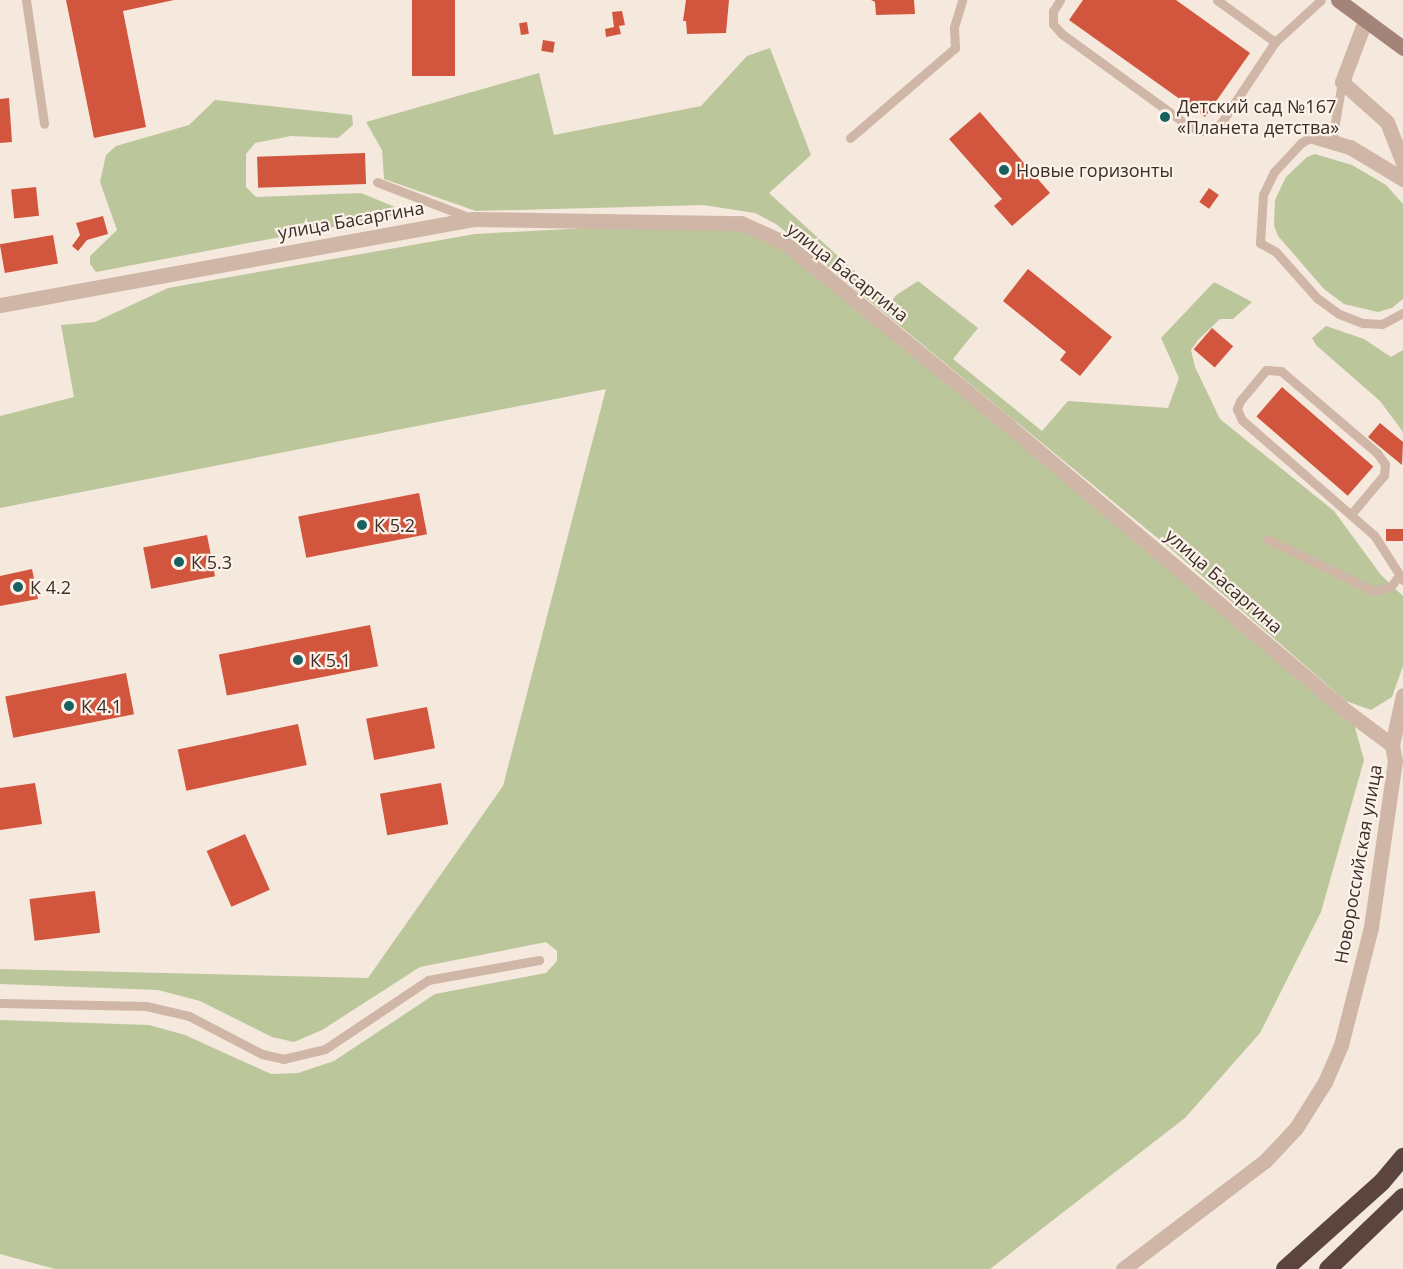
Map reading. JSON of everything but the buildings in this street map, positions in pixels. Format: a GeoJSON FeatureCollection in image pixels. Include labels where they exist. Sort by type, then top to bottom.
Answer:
{"type":"FeatureCollection","features":[{"type":"Feature","properties":{"kind":"highway"},"geometry":{"type":"LineString","coordinates":[[1285,1269],[1382,1182],[1403,1157]]}},
{"type":"Feature","properties":{"kind":"highway"},"geometry":{"type":"LineString","coordinates":[[1328,1269],[1403,1197]]}},
{"type":"Feature","properties":{"kind":"street"},"geometry":{"type":"LineString","coordinates":[[1338,0],[1403,48]]}},
{"type":"Feature","properties":{"kind":"street"},"geometry":{"type":"LineString","coordinates":[[1365,21],[1342,82],[1387,122],[1403,163]]}},
{"type":"Feature","properties":{"kind":"street"},"geometry":{"type":"LineString","coordinates":[[1313,136],[1332,140],[1403,179]]}},
{"type":"Feature","properties":{"kind":"street","name":"улица Басаргина"},"geometry":{"type":"LineString","coordinates":[[0,305],[473,219],[741,223],[785,243],[1009,426],[1397,756]]}},
{"type":"Feature","properties":{"kind":"street","name":"Новороссийская улица"},"geometry":{"type":"LineString","coordinates":[[1123,1269],[1265,1161],[1296,1128],[1325,1082],[1341,1045],[1371,927],[1397,756],[1403,695]]}},
{"type":"Feature","properties":{"kind":"lane"},"geometry":{"type":"LineString","coordinates":[[26,0],[44,124]]}},
{"type":"Feature","properties":{"kind":"lane"},"geometry":{"type":"LineString","coordinates":[[850,138],[955,48],[955,23],[962,0]]}},
{"type":"Feature","properties":{"kind":"lane"},"geometry":{"type":"LineString","coordinates":[[1060,0],[1053,11],[1053,24],[1062,34],[1190,127],[1202,130],[1212,130],[1221,123],[1275,42],[1321,0]]}},
{"type":"Feature","properties":{"kind":"lane"},"geometry":{"type":"LineString","coordinates":[[1217,0],[1275,42]]}},
{"type":"Feature","properties":{"kind":"lane"},"geometry":{"type":"LineString","coordinates":[[1332,140],[1342,82]]}},
{"type":"Feature","properties":{"kind":"lane"},"geometry":{"type":"LineString","coordinates":[[1313,136],[1301,143],[1274,172],[1263,195],[1260,243],[1276,252],[1317,298],[1339,314],[1363,323],[1382,324],[1403,313]]}},
{"type":"Feature","properties":{"kind":"lane"},"geometry":{"type":"LineString","coordinates":[[377,182],[473,219]]}},
{"type":"Feature","properties":{"kind":"lane"},"geometry":{"type":"LineString","coordinates":[[1267,539],[1374,591],[1391,586],[1401,579],[1374,535],[1352,513],[1242,420],[1237,409],[1240,401],[1266,370],[1281,371],[1377,453],[1385,464],[1384,475],[1352,513]]}},
{"type":"Feature","properties":{"kind":"lane"},"geometry":{"type":"LineString","coordinates":[[0,1003],[146,1006],[189,1016],[262,1053],[283,1059],[324,1049],[428,980],[539,960]]}},
{"type":"Feature","properties":{"kind":"green space"},"geometry":{"type":"Polygon","coordinates":[[[770,48],[811,155],[769,193],[887,301],[918,281],[978,328],[953,359],[1042,431],[1068,401],[1168,408],[1179,378],[1161,338],[1214,282],[1252,302],[1233,319],[1220,319],[1199,339],[1191,350],[1195,367],[1220,419],[1334,511],[1381,575],[1403,596],[1403,666],[1392,697],[1371,710],[1346,701],[1172,550],[776,224],[755,213],[703,205],[476,211],[384,179],[382,150],[366,122],[539,73],[554,135],[701,106],[747,56],[770,48]]]}},
{"type":"Feature","properties":{"kind":"green space"},"geometry":{"type":"Polygon","coordinates":[[[215,100],[352,115],[353,125],[338,138],[291,136],[255,143],[246,154],[246,187],[256,197],[361,193],[395,207],[396,215],[96,272],[90,264],[90,256],[117,230],[100,182],[106,155],[116,146],[189,125],[215,100]]]}},
{"type":"Feature","properties":{"kind":"green space"},"geometry":{"type":"Polygon","coordinates":[[[1315,154],[1352,165],[1386,185],[1403,204],[1403,299],[1392,308],[1378,312],[1344,304],[1324,289],[1278,236],[1274,225],[1275,200],[1286,177],[1307,157],[1315,154]]]}},
{"type":"Feature","properties":{"kind":"green space"},"geometry":{"type":"Polygon","coordinates":[[[679,223],[740,230],[777,243],[1351,713],[1364,760],[1321,912],[1260,1033],[1185,1118],[990,1269],[55,1269],[0,1254],[0,1020],[149,1025],[185,1035],[271,1074],[298,1073],[334,1061],[435,994],[546,973],[557,961],[557,951],[546,942],[420,967],[322,1030],[294,1042],[272,1037],[200,1001],[158,990],[0,984],[0,969],[368,978],[503,786],[606,389],[0,508],[0,416],[74,397],[61,325],[95,322],[168,288],[475,234],[679,223]]]}},
{"type":"Feature","properties":{"kind":"green space"},"geometry":{"type":"Polygon","coordinates":[[[1326,326],[1364,339],[1391,357],[1403,350],[1403,432],[1380,401],[1316,345],[1312,338],[1326,326]]]}},
{"type":"Feature","properties":{"kind":"place","name":"Детский сад №167 «Планета детства»"},"geometry":{"type":"Point","coordinates":[1165,117]}},
{"type":"Feature","properties":{"kind":"place","name":"Новые горизонты"},"geometry":{"type":"Point","coordinates":[1004,170]}},
{"type":"Feature","properties":{"kind":"place","name":"К 5.2"},"geometry":{"type":"Point","coordinates":[362,525]}},
{"type":"Feature","properties":{"kind":"place","name":"К 5.3"},"geometry":{"type":"Point","coordinates":[179,562]}},
{"type":"Feature","properties":{"kind":"place","name":"К 4.2"},"geometry":{"type":"Point","coordinates":[18,587]}},
{"type":"Feature","properties":{"kind":"place","name":"К 5.1"},"geometry":{"type":"Point","coordinates":[298,660]}},
{"type":"Feature","properties":{"kind":"place","name":"К 4.1"},"geometry":{"type":"Point","coordinates":[69,706]}}]}
